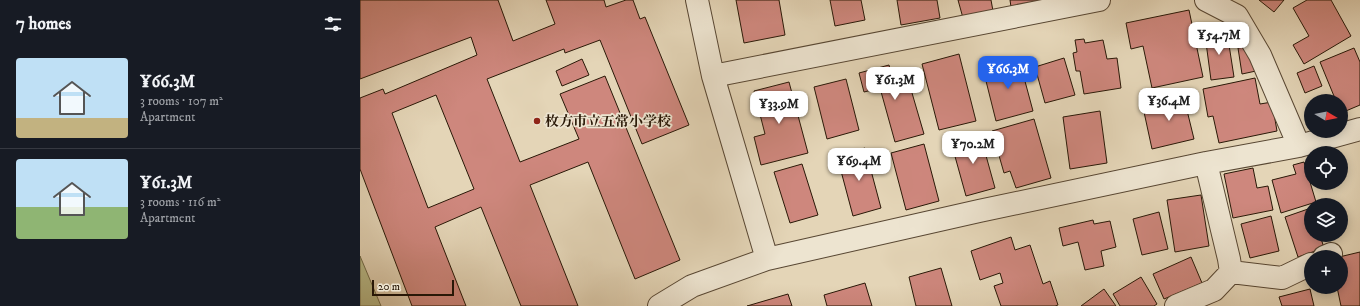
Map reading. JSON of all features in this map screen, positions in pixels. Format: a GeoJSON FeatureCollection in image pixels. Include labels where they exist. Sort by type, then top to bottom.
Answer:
{"type":"FeatureCollection","features":[{"type":"Feature","properties":{"kind":"street"},"geometry":{"type":"LineString","coordinates":[[697,0],[713,76],[767,259]]}},
{"type":"Feature","properties":{"kind":"street"},"geometry":{"type":"LineString","coordinates":[[1206,0],[1237,16],[1260,55],[1299,146]]}},
{"type":"Feature","properties":{"kind":"street"},"geometry":{"type":"LineString","coordinates":[[713,76],[1090,1]]}},
{"type":"Feature","properties":{"kind":"street"},"geometry":{"type":"LineString","coordinates":[[659,306],[692,286],[767,259],[979,211],[1206,163],[1299,146],[1360,129]]}},
{"type":"Feature","properties":{"kind":"street"},"geometry":{"type":"LineString","coordinates":[[1176,306],[1214,290],[1231,272],[1230,259],[1206,163]]}},
{"type":"Feature","properties":{"kind":"street"},"geometry":{"type":"LineString","coordinates":[[1231,272],[1282,278],[1304,267]]}},
{"type":"Feature","properties":{"kind":"green space"},"geometry":{"type":"Polygon","coordinates":[[[360,256],[381,306],[360,306],[360,256]]]}},
{"type":"Feature","properties":{"kind":"building"},"geometry":{"type":"Polygon","coordinates":[[[360,0],[498,0],[513,41],[555,24],[546,0],[604,0],[606,7],[626,0],[633,0],[640,19],[645,17],[689,125],[642,144],[600,40],[565,53],[564,49],[487,79],[520,162],[579,139],[560,94],[605,76],[680,260],[635,279],[588,162],[530,185],[578,306],[521,306],[481,207],[435,227],[466,306],[412,306],[360,169],[360,98],[383,89],[385,94],[477,55],[471,37],[360,79],[360,0]],[[436,95],[392,113],[428,208],[474,189],[436,95]]]}},
{"type":"Feature","properties":{"kind":"building"},"geometry":{"type":"Polygon","coordinates":[[[736,0],[779,0],[785,35],[744,43],[736,0]]]}},
{"type":"Feature","properties":{"kind":"building"},"geometry":{"type":"Polygon","coordinates":[[[830,0],[861,0],[865,20],[835,26],[830,0]]]}},
{"type":"Feature","properties":{"kind":"building"},"geometry":{"type":"Polygon","coordinates":[[[897,0],[937,0],[940,18],[901,25],[897,0]]]}},
{"type":"Feature","properties":{"kind":"building"},"geometry":{"type":"Polygon","coordinates":[[[958,0],[991,0],[993,11],[963,18],[958,0]]]}},
{"type":"Feature","properties":{"kind":"building"},"geometry":{"type":"Polygon","coordinates":[[[1010,0],[1054,0],[1011,7],[1010,0]]]}},
{"type":"Feature","properties":{"kind":"building"},"geometry":{"type":"Polygon","coordinates":[[[1259,0],[1284,0],[1274,12],[1259,0]]]}},
{"type":"Feature","properties":{"kind":"building"},"geometry":{"type":"Polygon","coordinates":[[[1307,0],[1331,0],[1351,36],[1304,64],[1293,45],[1309,36],[1293,8],[1307,0]]]}},
{"type":"Feature","properties":{"kind":"building"},"geometry":{"type":"Polygon","coordinates":[[[1189,10],[1203,77],[1152,88],[1143,46],[1131,49],[1126,23],[1189,10]]]}},
{"type":"Feature","properties":{"kind":"building"},"geometry":{"type":"Polygon","coordinates":[[[1227,32],[1234,77],[1211,80],[1205,35],[1227,32]]]}},
{"type":"Feature","properties":{"kind":"building"},"geometry":{"type":"Polygon","coordinates":[[[1084,39],[1085,43],[1103,40],[1107,59],[1117,58],[1121,88],[1084,94],[1080,71],[1076,71],[1073,53],[1077,52],[1075,40],[1084,39]]]}},
{"type":"Feature","properties":{"kind":"building"},"geometry":{"type":"Polygon","coordinates":[[[1252,46],[1256,71],[1242,74],[1238,48],[1252,46]]]}},
{"type":"Feature","properties":{"kind":"building"},"geometry":{"type":"Polygon","coordinates":[[[1354,48],[1360,62],[1360,105],[1348,110],[1348,94],[1333,94],[1320,62],[1354,48]]]}},
{"type":"Feature","properties":{"kind":"building"},"geometry":{"type":"Polygon","coordinates":[[[959,54],[976,121],[939,130],[922,64],[959,54]]]}},
{"type":"Feature","properties":{"kind":"building"},"geometry":{"type":"Polygon","coordinates":[[[1064,58],[1075,95],[1045,103],[1035,67],[1064,58]]]}},
{"type":"Feature","properties":{"kind":"building"},"geometry":{"type":"Polygon","coordinates":[[[582,59],[589,75],[562,86],[556,71],[582,59]]]}},
{"type":"Feature","properties":{"kind":"building"},"geometry":{"type":"Polygon","coordinates":[[[1019,59],[1033,111],[996,121],[983,69],[1019,59]]]}},
{"type":"Feature","properties":{"kind":"building"},"geometry":{"type":"Polygon","coordinates":[[[889,65],[891,73],[905,69],[924,134],[895,142],[880,88],[864,92],[859,73],[889,65]]]}},
{"type":"Feature","properties":{"kind":"building"},"geometry":{"type":"Polygon","coordinates":[[[1314,66],[1322,86],[1305,93],[1297,73],[1314,66]]]}},
{"type":"Feature","properties":{"kind":"building"},"geometry":{"type":"Polygon","coordinates":[[[1255,78],[1260,104],[1272,102],[1277,131],[1219,143],[1213,116],[1208,117],[1203,89],[1255,78]]]}},
{"type":"Feature","properties":{"kind":"building"},"geometry":{"type":"Polygon","coordinates":[[[846,79],[859,130],[827,139],[814,87],[846,79]]]}},
{"type":"Feature","properties":{"kind":"building"},"geometry":{"type":"Polygon","coordinates":[[[789,82],[808,153],[761,165],[754,137],[765,134],[754,91],[789,82]]]}},
{"type":"Feature","properties":{"kind":"building"},"geometry":{"type":"Polygon","coordinates":[[[1183,94],[1194,139],[1152,149],[1144,112],[1154,109],[1152,101],[1183,94]]]}},
{"type":"Feature","properties":{"kind":"building"},"geometry":{"type":"Polygon","coordinates":[[[1100,111],[1107,163],[1070,169],[1063,117],[1100,111]]]}},
{"type":"Feature","properties":{"kind":"building"},"geometry":{"type":"Polygon","coordinates":[[[1034,119],[1051,178],[1016,188],[1010,171],[1004,173],[992,131],[1034,119]]]}},
{"type":"Feature","properties":{"kind":"building"},"geometry":{"type":"Polygon","coordinates":[[[980,134],[995,188],[966,196],[951,142],[980,134]]]}},
{"type":"Feature","properties":{"kind":"building"},"geometry":{"type":"Polygon","coordinates":[[[924,144],[939,201],[906,210],[891,153],[924,144]]]}},
{"type":"Feature","properties":{"kind":"building"},"geometry":{"type":"Polygon","coordinates":[[[865,148],[881,208],[853,216],[837,156],[865,148]]]}},
{"type":"Feature","properties":{"kind":"building"},"geometry":{"type":"Polygon","coordinates":[[[1304,162],[1304,190],[1312,190],[1315,198],[1304,198],[1304,206],[1281,213],[1272,180],[1296,174],[1293,165],[1304,162]]]}},
{"type":"Feature","properties":{"kind":"building"},"geometry":{"type":"Polygon","coordinates":[[[802,164],[818,215],[790,223],[774,172],[802,164]]]}},
{"type":"Feature","properties":{"kind":"building"},"geometry":{"type":"Polygon","coordinates":[[[1253,168],[1257,188],[1268,186],[1273,210],[1233,218],[1224,174],[1253,168]]]}},
{"type":"Feature","properties":{"kind":"building"},"geometry":{"type":"Polygon","coordinates":[[[1201,195],[1209,246],[1175,252],[1167,200],[1201,195]]]}},
{"type":"Feature","properties":{"kind":"building"},"geometry":{"type":"Polygon","coordinates":[[[1304,210],[1304,242],[1322,242],[1324,248],[1318,250],[1304,250],[1304,255],[1298,257],[1285,217],[1304,210]]]}},
{"type":"Feature","properties":{"kind":"building"},"geometry":{"type":"Polygon","coordinates":[[[1159,212],[1168,249],[1142,255],[1133,219],[1159,212]]]}},
{"type":"Feature","properties":{"kind":"building"},"geometry":{"type":"Polygon","coordinates":[[[1271,216],[1279,251],[1250,258],[1241,224],[1271,216]]]}},
{"type":"Feature","properties":{"kind":"building"},"geometry":{"type":"Polygon","coordinates":[[[1093,220],[1094,224],[1110,221],[1116,247],[1101,251],[1104,266],[1085,270],[1078,242],[1063,246],[1059,228],[1093,220]]]}},
{"type":"Feature","properties":{"kind":"building"},"geometry":{"type":"Polygon","coordinates":[[[1011,237],[1015,250],[1030,245],[1043,284],[1050,281],[1058,305],[1001,306],[994,286],[1003,283],[1000,273],[980,280],[971,251],[1011,237]]]}},
{"type":"Feature","properties":{"kind":"building"},"geometry":{"type":"Polygon","coordinates":[[[1360,252],[1360,306],[1341,306],[1338,294],[1348,294],[1348,255],[1360,252]]]}},
{"type":"Feature","properties":{"kind":"building"},"geometry":{"type":"Polygon","coordinates":[[[1191,257],[1202,283],[1164,299],[1153,274],[1191,257]]]}},
{"type":"Feature","properties":{"kind":"building"},"geometry":{"type":"Polygon","coordinates":[[[941,268],[952,306],[916,306],[909,277],[941,268]]]}},
{"type":"Feature","properties":{"kind":"building"},"geometry":{"type":"Polygon","coordinates":[[[1141,277],[1157,304],[1154,306],[1120,306],[1113,294],[1141,277]]]}},
{"type":"Feature","properties":{"kind":"building"},"geometry":{"type":"Polygon","coordinates":[[[865,283],[872,306],[827,306],[824,295],[865,283]]]}},
{"type":"Feature","properties":{"kind":"building"},"geometry":{"type":"Polygon","coordinates":[[[1104,289],[1116,306],[1081,306],[1104,289]]]}},
{"type":"Feature","properties":{"kind":"building"},"geometry":{"type":"Polygon","coordinates":[[[1304,291],[1304,294],[1311,294],[1314,306],[1282,306],[1279,297],[1304,291]]]}},
{"type":"Feature","properties":{"kind":"building"},"geometry":{"type":"Polygon","coordinates":[[[788,294],[792,306],[747,306],[788,294]]]}},
{"type":"Feature","properties":{"kind":"place","name":"枚方市立五常小学校"},"geometry":{"type":"Point","coordinates":[537,121]}}]}
